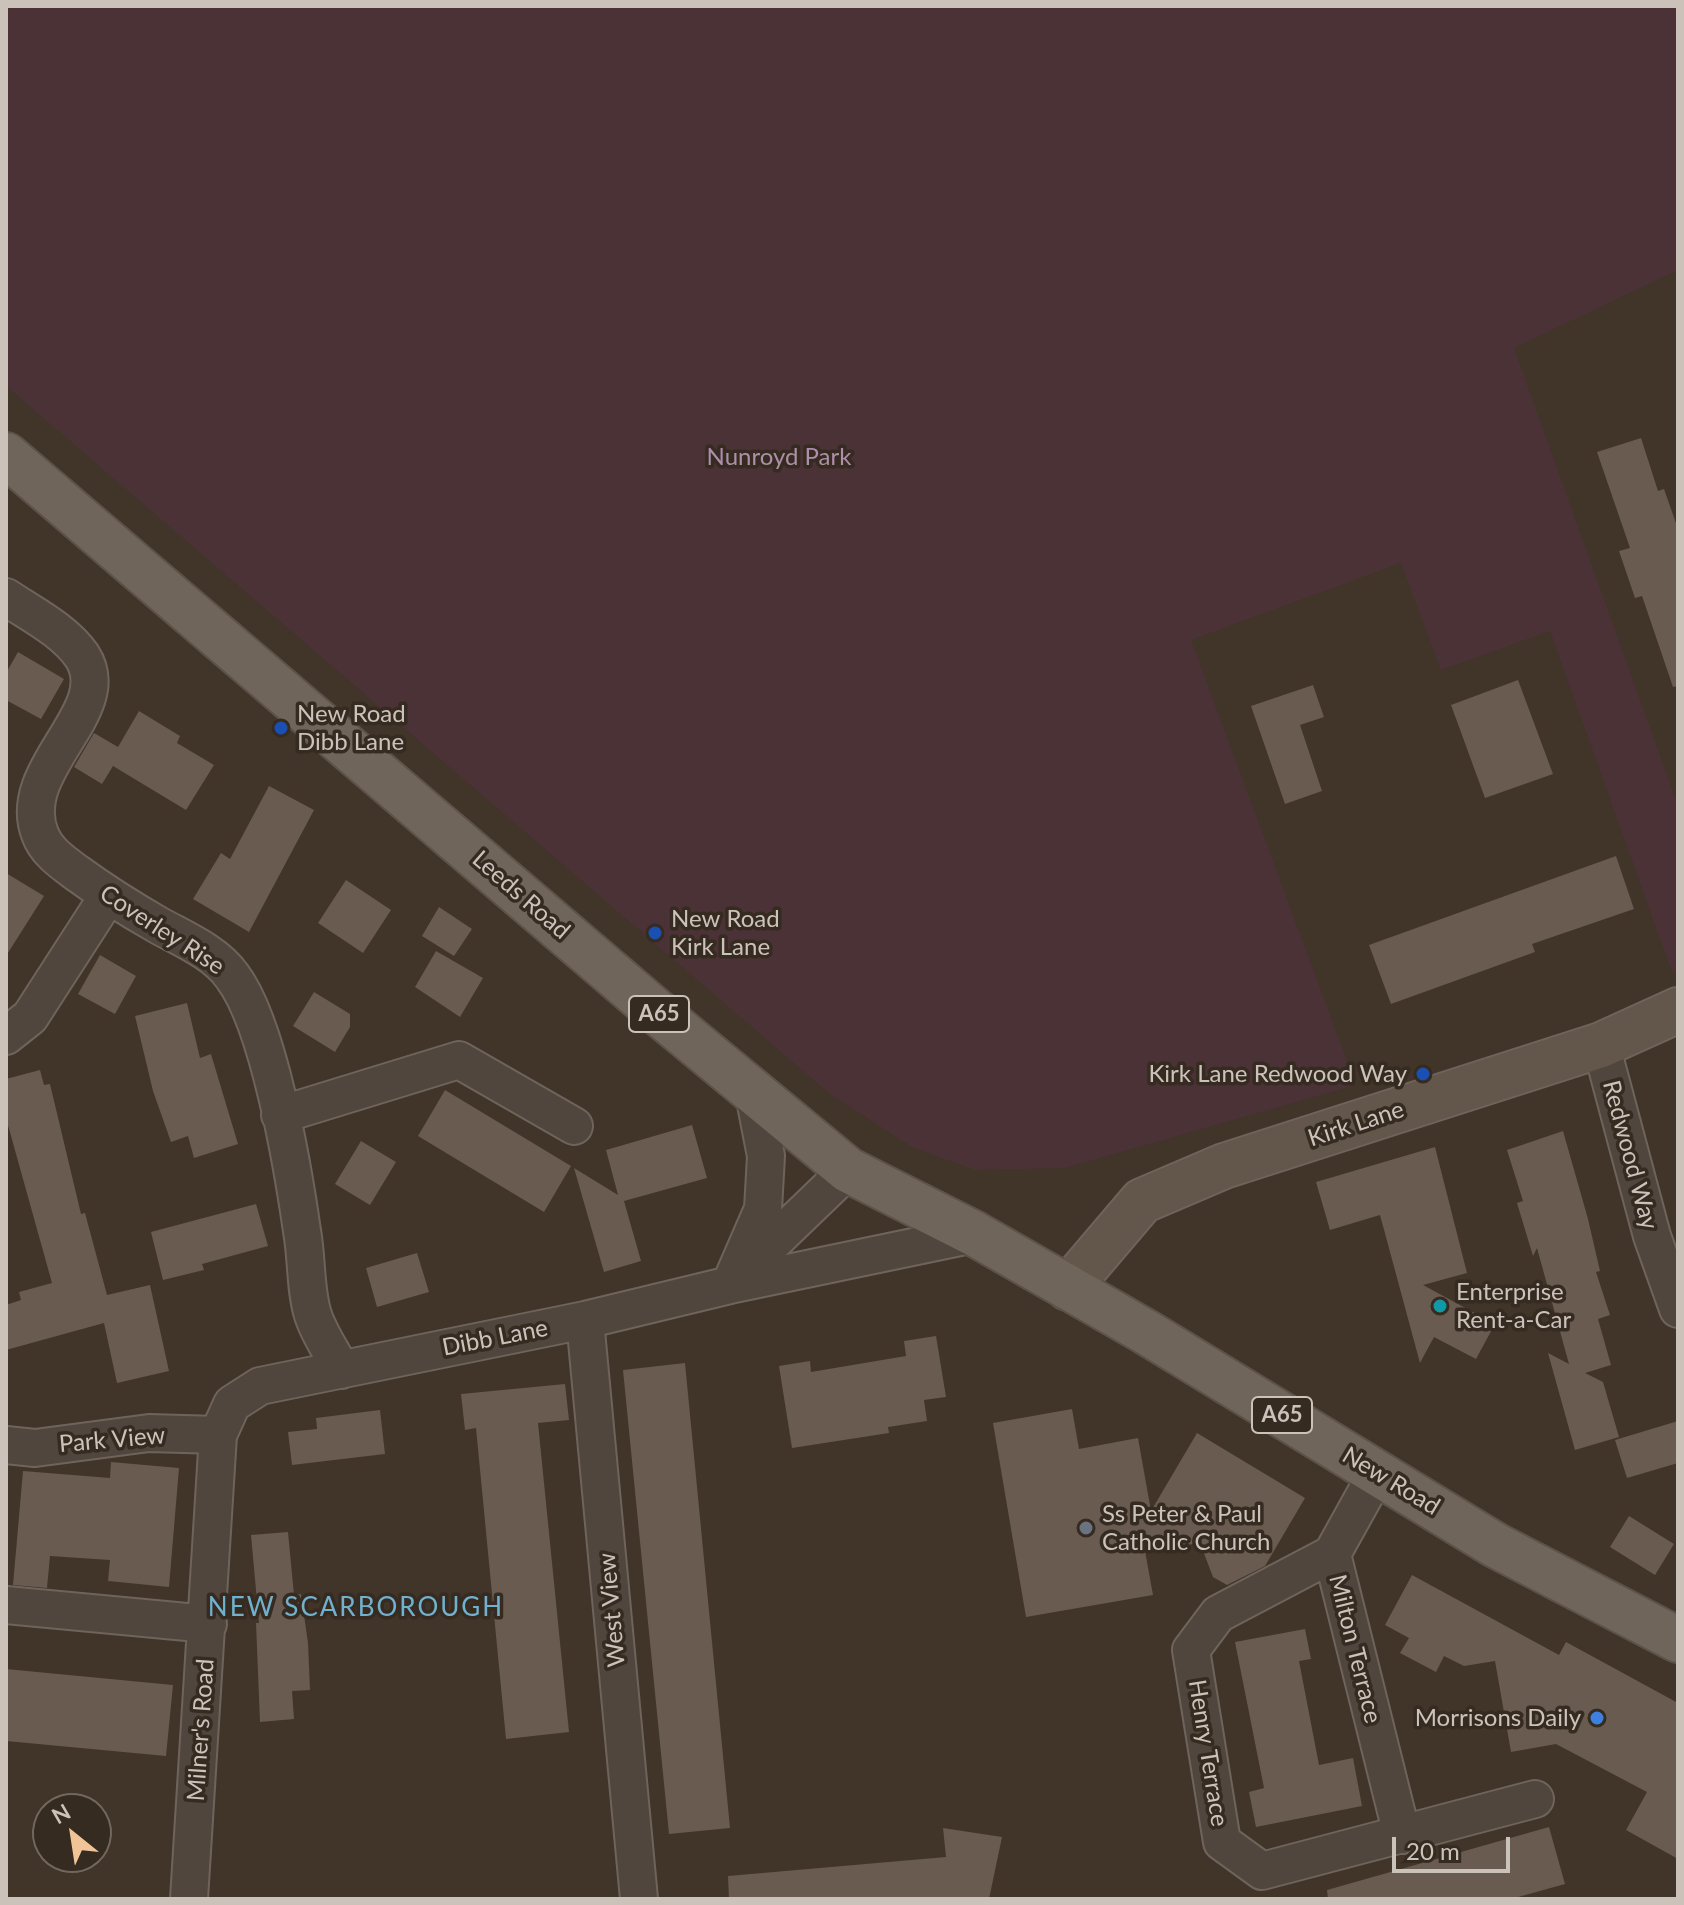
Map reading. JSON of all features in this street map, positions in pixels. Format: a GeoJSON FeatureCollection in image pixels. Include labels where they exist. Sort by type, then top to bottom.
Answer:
{"type":"FeatureCollection","features":[{"type":"Feature","properties":{"kind":"main road","name":"Leeds Road"},"geometry":{"type":"LineString","coordinates":[[6,455],[646,1002],[848,1170],[975,1234],[1068,1288]]}},
{"type":"Feature","properties":{"kind":"main road","name":"New Road"},"geometry":{"type":"LineString","coordinates":[[1068,1288],[1495,1545],[1678,1640]]}},
{"type":"Feature","properties":{"kind":"street","name":"Coverley Rise"},"geometry":{"type":"LineString","coordinates":[[6,597],[67,639],[83,658],[90,678],[87,702],[36,790],[33,813],[40,837],[54,856],[108,896],[210,955],[230,972],[246,995],[280,1115],[302,1229],[313,1315],[341,1370]]}},
{"type":"Feature","properties":{"kind":"street"},"geometry":{"type":"LineString","coordinates":[[6,1036],[30,1017],[108,896]]}},
{"type":"Feature","properties":{"kind":"street","name":"Kirk Lane"},"geometry":{"type":"LineString","coordinates":[[1068,1288],[1142,1201],[1224,1166],[1601,1045],[1678,1010]]}},
{"type":"Feature","properties":{"kind":"street","name":"Redwood Way"},"geometry":{"type":"LineString","coordinates":[[1601,1045],[1665,1233],[1678,1309]]}},
{"type":"Feature","properties":{"kind":"street"},"geometry":{"type":"LineString","coordinates":[[280,1115],[459,1060],[574,1126]]}},
{"type":"Feature","properties":{"kind":"street"},"geometry":{"type":"LineString","coordinates":[[730,1285],[763,1209],[766,1156],[753,1089]]}},
{"type":"Feature","properties":{"kind":"street"},"geometry":{"type":"LineString","coordinates":[[730,1285],[848,1170]]}},
{"type":"Feature","properties":{"kind":"street","name":"Dibb Lane"},"geometry":{"type":"LineString","coordinates":[[260,1386],[585,1320],[730,1285],[975,1234]]}},
{"type":"Feature","properties":{"kind":"street","name":"West View"},"geometry":{"type":"LineString","coordinates":[[585,1320],[639,1899]]}},
{"type":"Feature","properties":{"kind":"street","name":"Milner's Road"},"geometry":{"type":"LineString","coordinates":[[189,1899],[218,1435],[232,1404],[260,1386]]}},
{"type":"Feature","properties":{"kind":"street","name":"Park View"},"geometry":{"type":"LineString","coordinates":[[6,1445],[35,1448],[149,1433],[218,1435]]}},
{"type":"Feature","properties":{"kind":"street","name":"Milton Terrace"},"geometry":{"type":"LineString","coordinates":[[1377,1473],[1332,1554],[1402,1835]]}},
{"type":"Feature","properties":{"kind":"street","name":"Henry Terrace"},"geometry":{"type":"LineString","coordinates":[[1332,1554],[1218,1614],[1191,1650],[1222,1842],[1262,1871],[1535,1799]]}},
{"type":"Feature","properties":{"kind":"street"},"geometry":{"type":"LineString","coordinates":[[6,1605],[208,1624]]}},
{"type":"Feature","properties":{"kind":"green space","name":"Nunroyd Park"},"geometry":{"type":"Polygon","coordinates":[[[6,6],[1678,6],[1678,270],[1514,348],[1678,806],[1678,969],[1672,972],[1550,631],[1441,670],[1401,563],[1191,640],[1356,1085],[1065,1168],[975,1170],[912,1147],[830,1094],[6,386],[6,6]]]}},
{"type":"Feature","properties":{"kind":"building"},"geometry":{"type":"Polygon","coordinates":[[[1641,438],[1658,491],[1664,489],[1678,529],[1678,686],[1673,687],[1642,596],[1635,598],[1619,551],[1630,548],[1597,452],[1641,438]]]}},
{"type":"Feature","properties":{"kind":"building"},"geometry":{"type":"Polygon","coordinates":[[[18,652],[64,679],[41,719],[6,700],[6,673],[18,652]]]}},
{"type":"Feature","properties":{"kind":"building"},"geometry":{"type":"Polygon","coordinates":[[[1518,680],[1553,774],[1485,798],[1451,705],[1518,680]]]}},
{"type":"Feature","properties":{"kind":"building"},"geometry":{"type":"Polygon","coordinates":[[[1313,685],[1324,717],[1300,725],[1322,791],[1285,804],[1251,706],[1313,685]]]}},
{"type":"Feature","properties":{"kind":"building"},"geometry":{"type":"Polygon","coordinates":[[[139,711],[180,736],[177,743],[214,765],[186,810],[113,766],[102,784],[74,767],[94,733],[118,747],[139,711]]]}},
{"type":"Feature","properties":{"kind":"building"},"geometry":{"type":"Polygon","coordinates":[[[269,786],[314,810],[249,932],[193,899],[221,853],[230,859],[269,786]]]}},
{"type":"Feature","properties":{"kind":"building"},"geometry":{"type":"Polygon","coordinates":[[[1616,856],[1634,909],[1532,944],[1535,952],[1391,1004],[1369,945],[1616,856]]]}},
{"type":"Feature","properties":{"kind":"building"},"geometry":{"type":"Polygon","coordinates":[[[6,873],[44,896],[6,956],[6,873]]]}},
{"type":"Feature","properties":{"kind":"building"},"geometry":{"type":"Polygon","coordinates":[[[346,880],[391,910],[363,953],[318,923],[346,880]]]}},
{"type":"Feature","properties":{"kind":"building"},"geometry":{"type":"Polygon","coordinates":[[[439,907],[472,929],[454,956],[422,936],[439,907]]]}},
{"type":"Feature","properties":{"kind":"building"},"geometry":{"type":"Polygon","coordinates":[[[436,951],[483,978],[460,1017],[415,987],[436,951]]]}},
{"type":"Feature","properties":{"kind":"building"},"geometry":{"type":"Polygon","coordinates":[[[100,955],[136,976],[115,1014],[78,994],[100,955]]]}},
{"type":"Feature","properties":{"kind":"building"},"geometry":{"type":"Polygon","coordinates":[[[314,992],[350,1014],[350,1027],[335,1052],[293,1026],[314,992]]]}},
{"type":"Feature","properties":{"kind":"building"},"geometry":{"type":"Polygon","coordinates":[[[187,1003],[200,1058],[211,1054],[238,1144],[194,1158],[188,1136],[171,1142],[153,1091],[135,1016],[187,1003]]]}},
{"type":"Feature","properties":{"kind":"building"},"geometry":{"type":"Polygon","coordinates":[[[40,1070],[44,1085],[50,1084],[81,1214],[85,1213],[107,1295],[150,1285],[169,1371],[117,1383],[104,1323],[6,1350],[6,1305],[21,1300],[19,1292],[52,1283],[6,1118],[6,1079],[40,1070]]]}},
{"type":"Feature","properties":{"kind":"building"},"geometry":{"type":"Polygon","coordinates":[[[445,1090],[571,1166],[544,1212],[418,1136],[445,1090]]]}},
{"type":"Feature","properties":{"kind":"building"},"geometry":{"type":"Polygon","coordinates":[[[692,1125],[707,1178],[624,1201],[641,1261],[604,1272],[574,1168],[618,1195],[606,1150],[692,1125]]]}},
{"type":"Feature","properties":{"kind":"building"},"geometry":{"type":"Polygon","coordinates":[[[1563,1131],[1588,1219],[1600,1271],[1596,1272],[1610,1315],[1598,1319],[1611,1365],[1585,1373],[1603,1382],[1619,1437],[1575,1450],[1548,1353],[1569,1364],[1537,1248],[1533,1256],[1517,1203],[1523,1201],[1507,1150],[1563,1131]]]}},
{"type":"Feature","properties":{"kind":"building"},"geometry":{"type":"Polygon","coordinates":[[[361,1141],[396,1162],[370,1205],[335,1184],[361,1141]]]}},
{"type":"Feature","properties":{"kind":"building"},"geometry":{"type":"Polygon","coordinates":[[[1435,1147],[1467,1273],[1423,1285],[1495,1324],[1476,1359],[1434,1337],[1420,1363],[1380,1215],[1330,1230],[1316,1182],[1435,1147]]]}},
{"type":"Feature","properties":{"kind":"building"},"geometry":{"type":"Polygon","coordinates":[[[256,1204],[268,1246],[202,1264],[204,1270],[163,1280],[151,1232],[256,1204]]]}},
{"type":"Feature","properties":{"kind":"building"},"geometry":{"type":"Polygon","coordinates":[[[417,1253],[429,1292],[377,1307],[366,1268],[417,1253]]]}},
{"type":"Feature","properties":{"kind":"building"},"geometry":{"type":"Polygon","coordinates":[[[936,1336],[946,1397],[924,1400],[927,1421],[888,1427],[889,1433],[792,1448],[779,1366],[810,1361],[811,1372],[906,1356],[904,1341],[936,1336]]]}},
{"type":"Feature","properties":{"kind":"building"},"geometry":{"type":"Polygon","coordinates":[[[685,1363],[730,1828],[669,1834],[623,1370],[685,1363]]]}},
{"type":"Feature","properties":{"kind":"building"},"geometry":{"type":"Polygon","coordinates":[[[565,1384],[569,1420],[538,1423],[569,1732],[506,1739],[476,1428],[465,1430],[461,1394],[565,1384]]]}},
{"type":"Feature","properties":{"kind":"building","name":"Ss Peter & Paul Catholic Church"},"geometry":{"type":"Polygon","coordinates":[[[1072,1409],[1079,1449],[1138,1438],[1151,1511],[1197,1433],[1305,1498],[1265,1566],[1227,1585],[1213,1577],[1200,1543],[1145,1551],[1153,1595],[1026,1617],[993,1423],[1072,1409]]]}},
{"type":"Feature","properties":{"kind":"building"},"geometry":{"type":"Polygon","coordinates":[[[380,1410],[385,1454],[292,1465],[288,1432],[317,1429],[316,1418],[380,1410]]]}},
{"type":"Feature","properties":{"kind":"building"},"geometry":{"type":"Polygon","coordinates":[[[1678,1421],[1678,1463],[1627,1478],[1615,1440],[1678,1421]]]}},
{"type":"Feature","properties":{"kind":"building"},"geometry":{"type":"Polygon","coordinates":[[[111,1462],[179,1468],[169,1587],[108,1581],[110,1560],[50,1556],[47,1588],[13,1585],[23,1471],[110,1478],[111,1462]]]}},
{"type":"Feature","properties":{"kind":"building"},"geometry":{"type":"Polygon","coordinates":[[[1629,1516],[1674,1544],[1655,1575],[1610,1547],[1629,1516]]]}},
{"type":"Feature","properties":{"kind":"building"},"geometry":{"type":"Polygon","coordinates":[[[288,1532],[294,1595],[301,1594],[308,1643],[310,1690],[292,1691],[294,1719],[260,1722],[256,1623],[259,1623],[251,1535],[288,1532]]]}},
{"type":"Feature","properties":{"kind":"building"},"geometry":{"type":"Polygon","coordinates":[[[1412,1575],[1559,1655],[1566,1642],[1678,1703],[1678,1859],[1626,1830],[1647,1792],[1556,1744],[1511,1752],[1495,1661],[1464,1666],[1444,1656],[1436,1672],[1400,1653],[1409,1638],[1385,1625],[1412,1575]]]}},
{"type":"Feature","properties":{"kind":"building"},"geometry":{"type":"Polygon","coordinates":[[[1305,1629],[1311,1659],[1299,1661],[1319,1765],[1353,1758],[1362,1806],[1256,1827],[1249,1792],[1264,1788],[1235,1642],[1305,1629]]]}},
{"type":"Feature","properties":{"kind":"building"},"geometry":{"type":"Polygon","coordinates":[[[6,1669],[173,1685],[166,1756],[6,1741],[6,1669]]]}},
{"type":"Feature","properties":{"kind":"building"},"geometry":{"type":"Polygon","coordinates":[[[1549,1827],[1565,1884],[1511,1899],[1328,1899],[1327,1890],[1549,1827]]]}},
{"type":"Feature","properties":{"kind":"building"},"geometry":{"type":"Polygon","coordinates":[[[943,1828],[1002,1837],[989,1899],[729,1899],[728,1876],[946,1857],[943,1828]]]}},
{"type":"Feature","properties":{"kind":"place","name":"New Road Dibb Lane"},"geometry":{"type":"Point","coordinates":[281,728]}},
{"type":"Feature","properties":{"kind":"place","name":"New Road Kirk Lane"},"geometry":{"type":"Point","coordinates":[655,933]}},
{"type":"Feature","properties":{"kind":"place","name":"Kirk Lane Redwood Way"},"geometry":{"type":"Point","coordinates":[1423,1074]}},
{"type":"Feature","properties":{"kind":"place","name":"Enterprise Rent-a-Car"},"geometry":{"type":"Point","coordinates":[1440,1306]}},
{"type":"Feature","properties":{"kind":"place","name":"Ss Peter & Paul Catholic Church"},"geometry":{"type":"Point","coordinates":[1086,1528]}},
{"type":"Feature","properties":{"kind":"place","name":"Morrisons Daily"},"geometry":{"type":"Point","coordinates":[1597,1718]}},
{"type":"Feature","properties":{"kind":"district","name":"NEW SCARBOROUGH"},"geometry":{"type":"Point","coordinates":[356,1608]}}]}
